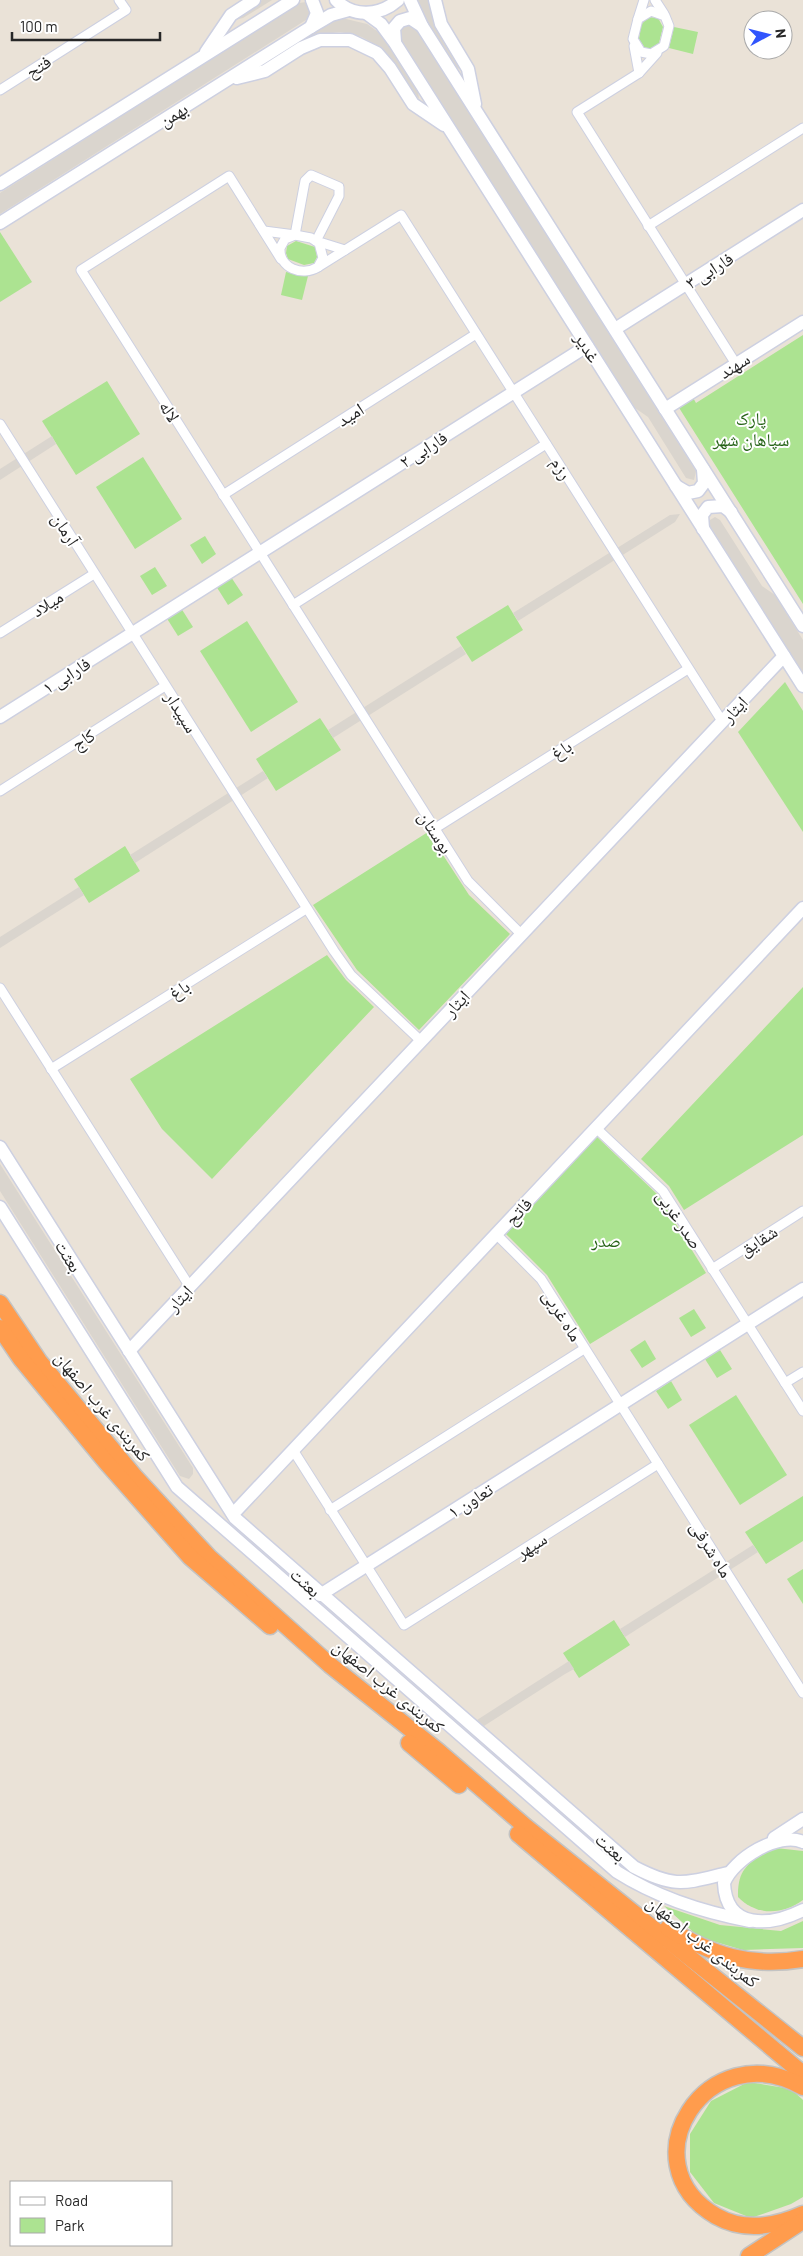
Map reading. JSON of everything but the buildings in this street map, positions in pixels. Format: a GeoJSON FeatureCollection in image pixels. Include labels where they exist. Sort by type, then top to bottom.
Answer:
{"type":"FeatureCollection","features":[{"type":"Feature","properties":{"kind":"highway","name":"کمربندی غرب اصفهان"},"geometry":{"type":"LineString","coordinates":[[0,1303],[39,1361],[136,1478],[209,1557],[330,1665],[803,2048]]}},
{"type":"Feature","properties":{"kind":"highway","name":"کمربندی غرب اصفهان"},"geometry":{"type":"LineString","coordinates":[[0,1328],[21,1359],[106,1462],[190,1557],[340,1687],[423,1754],[803,2074]]}},
{"type":"Feature","properties":{"kind":"highway"},"geometry":{"type":"LineString","coordinates":[[596,1881],[687,1940],[718,1954],[740,1960],[767,1962],[803,1959]]}},
{"type":"Feature","properties":{"kind":"highway"},"geometry":{"type":"LineString","coordinates":[[803,2087],[770,2074],[752,2072],[732,2077],[697,2100],[683,2122],[677,2141],[677,2164],[684,2186],[692,2198],[716,2216],[739,2225],[752,2227],[773,2225],[803,2214]]}},
{"type":"Feature","properties":{"kind":"highway"},"geometry":{"type":"LineString","coordinates":[[750,2256],[803,2221]]}},
{"type":"Feature","properties":{"kind":"main road"},"geometry":{"type":"LineString","coordinates":[[205,54],[231,15],[254,0]]}},
{"type":"Feature","properties":{"kind":"main road","name":"بهمن"},"geometry":{"type":"LineString","coordinates":[[0,184],[293,0]]}},
{"type":"Feature","properties":{"kind":"main road"},"geometry":{"type":"LineString","coordinates":[[310,27],[317,13],[312,0]]}},
{"type":"Feature","properties":{"kind":"main road"},"geometry":{"type":"LineString","coordinates":[[336,0],[349,10],[366,14],[379,12],[398,0]]}},
{"type":"Feature","properties":{"kind":"main road","name":"غدیر"},"geometry":{"type":"LineString","coordinates":[[410,0],[422,26],[803,626]]}},
{"type":"Feature","properties":{"kind":"main road"},"geometry":{"type":"LineString","coordinates":[[436,0],[437,14],[441,24],[468,69],[477,111]]}},
{"type":"Feature","properties":{"kind":"main road","name":"بهمن"},"geometry":{"type":"LineString","coordinates":[[2,221],[310,27],[331,15],[349,10]]}},
{"type":"Feature","properties":{"kind":"main road","name":"غدیر"},"geometry":{"type":"LineString","coordinates":[[366,14],[381,24],[395,43],[803,686]]}},
{"type":"Feature","properties":{"kind":"main road"},"geometry":{"type":"LineString","coordinates":[[395,43],[394,28],[400,21],[415,19],[422,26]]}},
{"type":"Feature","properties":{"kind":"main road"},"geometry":{"type":"LineString","coordinates":[[225,81],[266,71],[306,46],[320,40],[350,40],[377,53],[390,68],[413,104],[449,128]]}},
{"type":"Feature","properties":{"kind":"main road","name":"فارابی ۳"},"geometry":{"type":"LineString","coordinates":[[615,330],[803,210]]}},
{"type":"Feature","properties":{"kind":"main road","name":"سهند"},"geometry":{"type":"LineString","coordinates":[[665,409],[803,322]]}},
{"type":"Feature","properties":{"kind":"main road","name":"فارابی ۲"},"geometry":{"type":"LineString","coordinates":[[132,633],[587,346]]}},
{"type":"Feature","properties":{"kind":"main road"},"geometry":{"type":"LineString","coordinates":[[676,486],[684,492],[698,491],[706,478],[703,468]]}},
{"type":"Feature","properties":{"kind":"main road"},"geometry":{"type":"LineString","coordinates":[[704,529],[701,520],[708,507],[718,505],[731,512]]}},
{"type":"Feature","properties":{"kind":"main road","name":"فارابی ۱"},"geometry":{"type":"LineString","coordinates":[[0,717],[132,633]]}},
{"type":"Feature","properties":{"kind":"main road","name":"ایثار"},"geometry":{"type":"LineString","coordinates":[[129,1351],[784,656]]}},
{"type":"Feature","properties":{"kind":"main road","name":"فاتح"},"geometry":{"type":"LineString","coordinates":[[232,1514],[803,908]]}},
{"type":"Feature","properties":{"kind":"main road","name":"بعثت"},"geometry":{"type":"LineString","coordinates":[[0,1147],[232,1514],[320,1595],[634,1867],[658,1880],[676,1883],[728,1873]]}},
{"type":"Feature","properties":{"kind":"main road","name":"بعثت"},"geometry":{"type":"LineString","coordinates":[[0,1207],[177,1486],[617,1872],[642,1888],[692,1908],[750,1921],[767,1922],[803,1910]]}},
{"type":"Feature","properties":{"kind":"main road","name":"تعاون ۱"},"geometry":{"type":"LineString","coordinates":[[320,1595],[803,1289]]}},
{"type":"Feature","properties":{"kind":"main road"},"geometry":{"type":"LineString","coordinates":[[750,1921],[735,1912],[726,1898],[724,1882],[728,1873],[752,1853],[803,1819]]}},
{"type":"Feature","properties":{"kind":"main road"},"geometry":{"type":"LineString","coordinates":[[752,1853],[772,1842],[803,1834]]}},
{"type":"Feature","properties":{"kind":"main road"},"geometry":{"type":"LineString","coordinates":[[790,1838],[803,1842]]}},
{"type":"Feature","properties":{"kind":"street","name":"فتح"},"geometry":{"type":"LineString","coordinates":[[0,90],[126,10],[119,0]]}},
{"type":"Feature","properties":{"kind":"street"},"geometry":{"type":"LineString","coordinates":[[639,73],[633,39],[644,0]]}},
{"type":"Feature","properties":{"kind":"street"},"geometry":{"type":"LineString","coordinates":[[655,0],[669,26],[666,42],[639,73],[577,112],[736,364]]}},
{"type":"Feature","properties":{"kind":"street"},"geometry":{"type":"LineString","coordinates":[[638,19],[651,11],[665,16]]}},
{"type":"Feature","properties":{"kind":"street"},"geometry":{"type":"LineString","coordinates":[[633,39],[641,52],[657,53]]}},
{"type":"Feature","properties":{"kind":"street"},"geometry":{"type":"LineString","coordinates":[[648,226],[803,128]]}},
{"type":"Feature","properties":{"kind":"street"},"geometry":{"type":"LineString","coordinates":[[281,259],[280,248],[282,244],[295,235],[304,181],[311,175],[339,187],[339,196],[316,241]]}},
{"type":"Feature","properties":{"kind":"street","name":"لاله"},"geometry":{"type":"LineString","coordinates":[[264,231],[229,176],[81,270],[293,605]]}},
{"type":"Feature","properties":{"kind":"street","name":"رزم"},"geometry":{"type":"LineString","coordinates":[[345,250],[401,214],[722,721]]}},
{"type":"Feature","properties":{"kind":"street"},"geometry":{"type":"LineString","coordinates":[[264,231],[295,235],[345,250]]}},
{"type":"Feature","properties":{"kind":"street"},"geometry":{"type":"LineString","coordinates":[[264,231],[288,267],[303,271],[318,267],[345,250]]}},
{"type":"Feature","properties":{"kind":"street"},"geometry":{"type":"LineString","coordinates":[[316,241],[324,253],[318,267]]}},
{"type":"Feature","properties":{"kind":"street","name":"امید"},"geometry":{"type":"LineString","coordinates":[[223,495],[476,334]]}},
{"type":"Feature","properties":{"kind":"street","name":"آرمان"},"geometry":{"type":"LineString","coordinates":[[0,424],[132,633]]}},
{"type":"Feature","properties":{"kind":"street"},"geometry":{"type":"LineString","coordinates":[[293,605],[546,444]]}},
{"type":"Feature","properties":{"kind":"street","name":"میلاد"},"geometry":{"type":"LineString","coordinates":[[0,633],[94,574]]}},
{"type":"Feature","properties":{"kind":"street","name":"بوستان"},"geometry":{"type":"LineString","coordinates":[[293,605],[434,829],[475,890],[521,934]]}},
{"type":"Feature","properties":{"kind":"street","name":"سپیدار"},"geometry":{"type":"LineString","coordinates":[[132,633],[306,909],[351,975],[421,1041]]}},
{"type":"Feature","properties":{"kind":"street","name":"باغ"},"geometry":{"type":"LineString","coordinates":[[434,829],[688,669]]}},
{"type":"Feature","properties":{"kind":"street","name":"کاج"},"geometry":{"type":"LineString","coordinates":[[0,791],[166,686]]}},
{"type":"Feature","properties":{"kind":"street","name":"باغ"},"geometry":{"type":"LineString","coordinates":[[51,1069],[306,909]]}},
{"type":"Feature","properties":{"kind":"street"},"geometry":{"type":"LineString","coordinates":[[0,988],[190,1287]]}},
{"type":"Feature","properties":{"kind":"street","name":"صدر غربی"},"geometry":{"type":"LineString","coordinates":[[596,1128],[663,1191],[803,1411]]}},
{"type":"Feature","properties":{"kind":"street","name":"شقایق"},"geometry":{"type":"LineString","coordinates":[[712,1269],[803,1212]]}},
{"type":"Feature","properties":{"kind":"street","name":"ماه غربی"},"geometry":{"type":"LineString","coordinates":[[496,1234],[541,1279],[621,1405]]}},
{"type":"Feature","properties":{"kind":"street"},"geometry":{"type":"LineString","coordinates":[[330,1510],[584,1349]]}},
{"type":"Feature","properties":{"kind":"street"},"geometry":{"type":"LineString","coordinates":[[785,1384],[803,1372]]}},
{"type":"Feature","properties":{"kind":"street","name":"ماه شرقی"},"geometry":{"type":"LineString","coordinates":[[621,1405],[803,1693]]}},
{"type":"Feature","properties":{"kind":"street"},"geometry":{"type":"LineString","coordinates":[[293,1450],[366,1566]]}},
{"type":"Feature","properties":{"kind":"street","name":"سپهر"},"geometry":{"type":"LineString","coordinates":[[366,1566],[404,1625],[658,1464]]}},
{"type":"Feature","properties":{"kind":"green space"},"geometry":{"type":"Polygon","coordinates":[[[648,17],[658,18],[663,27],[659,43],[651,49],[644,47],[639,39],[641,25],[648,17]]]}},
{"type":"Feature","properties":{"kind":"green space"},"geometry":{"type":"Polygon","coordinates":[[[674,27],[698,32],[693,54],[669,48],[674,27]]]}},
{"type":"Feature","properties":{"kind":"green space"},"geometry":{"type":"Polygon","coordinates":[[[0,232],[32,282],[0,302],[0,232]]]}},
{"type":"Feature","properties":{"kind":"green space"},"geometry":{"type":"Polygon","coordinates":[[[296,241],[315,247],[317,257],[314,263],[304,265],[288,259],[286,253],[287,246],[296,241]]]}},
{"type":"Feature","properties":{"kind":"green space"},"geometry":{"type":"Polygon","coordinates":[[[286,272],[308,276],[302,300],[281,295],[286,272]]]}},
{"type":"Feature","properties":{"kind":"green space","name":"پارک سپاهان شهر"},"geometry":{"type":"Polygon","coordinates":[[[803,335],[803,604],[676,403],[691,394],[696,403],[803,335]]]}},
{"type":"Feature","properties":{"kind":"green space"},"geometry":{"type":"Polygon","coordinates":[[[107,381],[140,434],[76,475],[42,421],[107,381]]]}},
{"type":"Feature","properties":{"kind":"green space"},"geometry":{"type":"Polygon","coordinates":[[[143,457],[182,519],[135,549],[96,487],[143,457]]]}},
{"type":"Feature","properties":{"kind":"green space"},"geometry":{"type":"Polygon","coordinates":[[[205,536],[216,554],[202,564],[190,545],[205,536]]]}},
{"type":"Feature","properties":{"kind":"green space"},"geometry":{"type":"Polygon","coordinates":[[[155,567],[167,586],[152,595],[140,576],[155,567]]]}},
{"type":"Feature","properties":{"kind":"green space"},"geometry":{"type":"Polygon","coordinates":[[[231,577],[243,595],[228,605],[216,586],[231,577]]]}},
{"type":"Feature","properties":{"kind":"green space"},"geometry":{"type":"Polygon","coordinates":[[[508,605],[523,630],[472,662],[456,637],[508,605]]]}},
{"type":"Feature","properties":{"kind":"green space"},"geometry":{"type":"Polygon","coordinates":[[[181,608],[193,627],[178,636],[166,617],[181,608]]]}},
{"type":"Feature","properties":{"kind":"green space"},"geometry":{"type":"Polygon","coordinates":[[[247,621],[298,702],[251,732],[200,651],[247,621]]]}},
{"type":"Feature","properties":{"kind":"green space"},"geometry":{"type":"Polygon","coordinates":[[[785,682],[803,711],[803,832],[738,732],[785,682]]]}},
{"type":"Feature","properties":{"kind":"green space"},"geometry":{"type":"Polygon","coordinates":[[[320,718],[341,750],[276,791],[256,759],[320,718]]]}},
{"type":"Feature","properties":{"kind":"green space"},"geometry":{"type":"Polygon","coordinates":[[[428,832],[469,895],[510,934],[419,1030],[357,970],[313,905],[428,832]]]}},
{"type":"Feature","properties":{"kind":"green space"},"geometry":{"type":"Polygon","coordinates":[[[125,846],[140,871],[89,903],[74,879],[125,846]]]}},
{"type":"Feature","properties":{"kind":"green space"},"geometry":{"type":"Polygon","coordinates":[[[327,955],[346,980],[374,1007],[212,1179],[162,1129],[130,1079],[327,955]]]}},
{"type":"Feature","properties":{"kind":"green space"},"geometry":{"type":"Polygon","coordinates":[[[803,987],[803,1135],[684,1210],[669,1186],[641,1159],[803,987]]]}},
{"type":"Feature","properties":{"kind":"green space","name":"صدر"},"geometry":{"type":"Polygon","coordinates":[[[596,1136],[658,1195],[706,1273],[590,1344],[547,1275],[505,1233],[596,1136]]]}},
{"type":"Feature","properties":{"kind":"green space"},"geometry":{"type":"Polygon","coordinates":[[[694,1309],[706,1328],[691,1337],[679,1318],[694,1309]]]}},
{"type":"Feature","properties":{"kind":"green space"},"geometry":{"type":"Polygon","coordinates":[[[645,1340],[656,1359],[642,1368],[630,1350],[645,1340]]]}},
{"type":"Feature","properties":{"kind":"green space"},"geometry":{"type":"Polygon","coordinates":[[[720,1350],[732,1369],[717,1378],[705,1359],[720,1350]]]}},
{"type":"Feature","properties":{"kind":"green space"},"geometry":{"type":"Polygon","coordinates":[[[671,1381],[682,1400],[668,1409],[656,1391],[671,1381]]]}},
{"type":"Feature","properties":{"kind":"green space"},"geometry":{"type":"Polygon","coordinates":[[[736,1395],[787,1475],[740,1505],[689,1425],[736,1395]]]}},
{"type":"Feature","properties":{"kind":"green space"},"geometry":{"type":"Polygon","coordinates":[[[803,1496],[803,1541],[766,1564],[745,1532],[803,1496]]]}},
{"type":"Feature","properties":{"kind":"green space"},"geometry":{"type":"Polygon","coordinates":[[[803,1569],[803,1604],[787,1579],[803,1569]]]}},
{"type":"Feature","properties":{"kind":"green space"},"geometry":{"type":"Polygon","coordinates":[[[614,1620],[630,1645],[579,1678],[563,1653],[614,1620]]]}},
{"type":"Feature","properties":{"kind":"green space"},"geometry":{"type":"Polygon","coordinates":[[[776,1848],[803,1851],[803,1900],[787,1909],[778,1911],[753,1908],[738,1897],[740,1878],[747,1866],[759,1856],[776,1848]]]}},
{"type":"Feature","properties":{"kind":"green space"},"geometry":{"type":"Polygon","coordinates":[[[664,1906],[720,1925],[781,1931],[803,1921],[803,1948],[743,1950],[699,1937],[664,1906]]]}},
{"type":"Feature","properties":{"kind":"green space"},"geometry":{"type":"Polygon","coordinates":[[[748,2082],[791,2089],[803,2100],[803,2197],[791,2204],[751,2218],[714,2203],[690,2172],[690,2134],[711,2101],[748,2082]]]}},
{"type":"Feature","properties":{"kind":"shaded area"},"geometry":{"type":"Polygon","coordinates":[[[262,0],[272,0],[243,18],[235,20],[240,14],[262,0]]]}},
{"type":"Feature","properties":{"kind":"shaded area"},"geometry":{"type":"Polygon","coordinates":[[[418,0],[432,0],[463,71],[456,67],[425,18],[418,0]]]}},
{"type":"Feature","properties":{"kind":"shaded area"},"geometry":{"type":"Polygon","coordinates":[[[306,2],[313,9],[309,18],[0,214],[0,193],[299,3],[306,2]]]}},
{"type":"Feature","properties":{"kind":"shaded area"},"geometry":{"type":"Polygon","coordinates":[[[342,18],[367,24],[381,34],[418,91],[419,99],[381,48],[362,37],[351,34],[340,32],[318,35],[263,63],[316,26],[342,18]]]}},
{"type":"Feature","properties":{"kind":"shaded area"},"geometry":{"type":"Polygon","coordinates":[[[405,23],[414,26],[696,471],[694,480],[686,478],[648,417],[635,408],[399,36],[398,29],[405,23]]]}},
{"type":"Feature","properties":{"kind":"shaded area"},"geometry":{"type":"Polygon","coordinates":[[[52,436],[56,444],[0,480],[0,469],[52,436]]]}},
{"type":"Feature","properties":{"kind":"shaded area"},"geometry":{"type":"Polygon","coordinates":[[[680,514],[675,522],[518,621],[513,613],[670,515],[680,514]]]}},
{"type":"Feature","properties":{"kind":"shaded area"},"geometry":{"type":"Polygon","coordinates":[[[715,517],[720,520],[762,586],[775,595],[803,640],[803,673],[710,526],[710,520],[715,517]]]}},
{"type":"Feature","properties":{"kind":"shaded area"},"geometry":{"type":"Polygon","coordinates":[[[461,646],[466,654],[333,738],[328,730],[461,646]]]}},
{"type":"Feature","properties":{"kind":"shaded area"},"geometry":{"type":"Polygon","coordinates":[[[263,771],[268,778],[135,863],[130,855],[263,771]]]}},
{"type":"Feature","properties":{"kind":"shaded area"},"geometry":{"type":"Polygon","coordinates":[[[79,887],[84,895],[0,948],[0,937],[79,887]]]}},
{"type":"Feature","properties":{"kind":"shaded area"},"geometry":{"type":"Polygon","coordinates":[[[0,1164],[193,1468],[193,1474],[189,1479],[180,1476],[0,1191],[0,1164]]]}},
{"type":"Feature","properties":{"kind":"shaded area"},"geometry":{"type":"Polygon","coordinates":[[[753,1545],[758,1552],[625,1637],[620,1629],[753,1545]]]}},
{"type":"Feature","properties":{"kind":"shaded area"},"geometry":{"type":"Polygon","coordinates":[[[569,1661],[574,1669],[484,1726],[477,1720],[569,1661]]]}}]}
